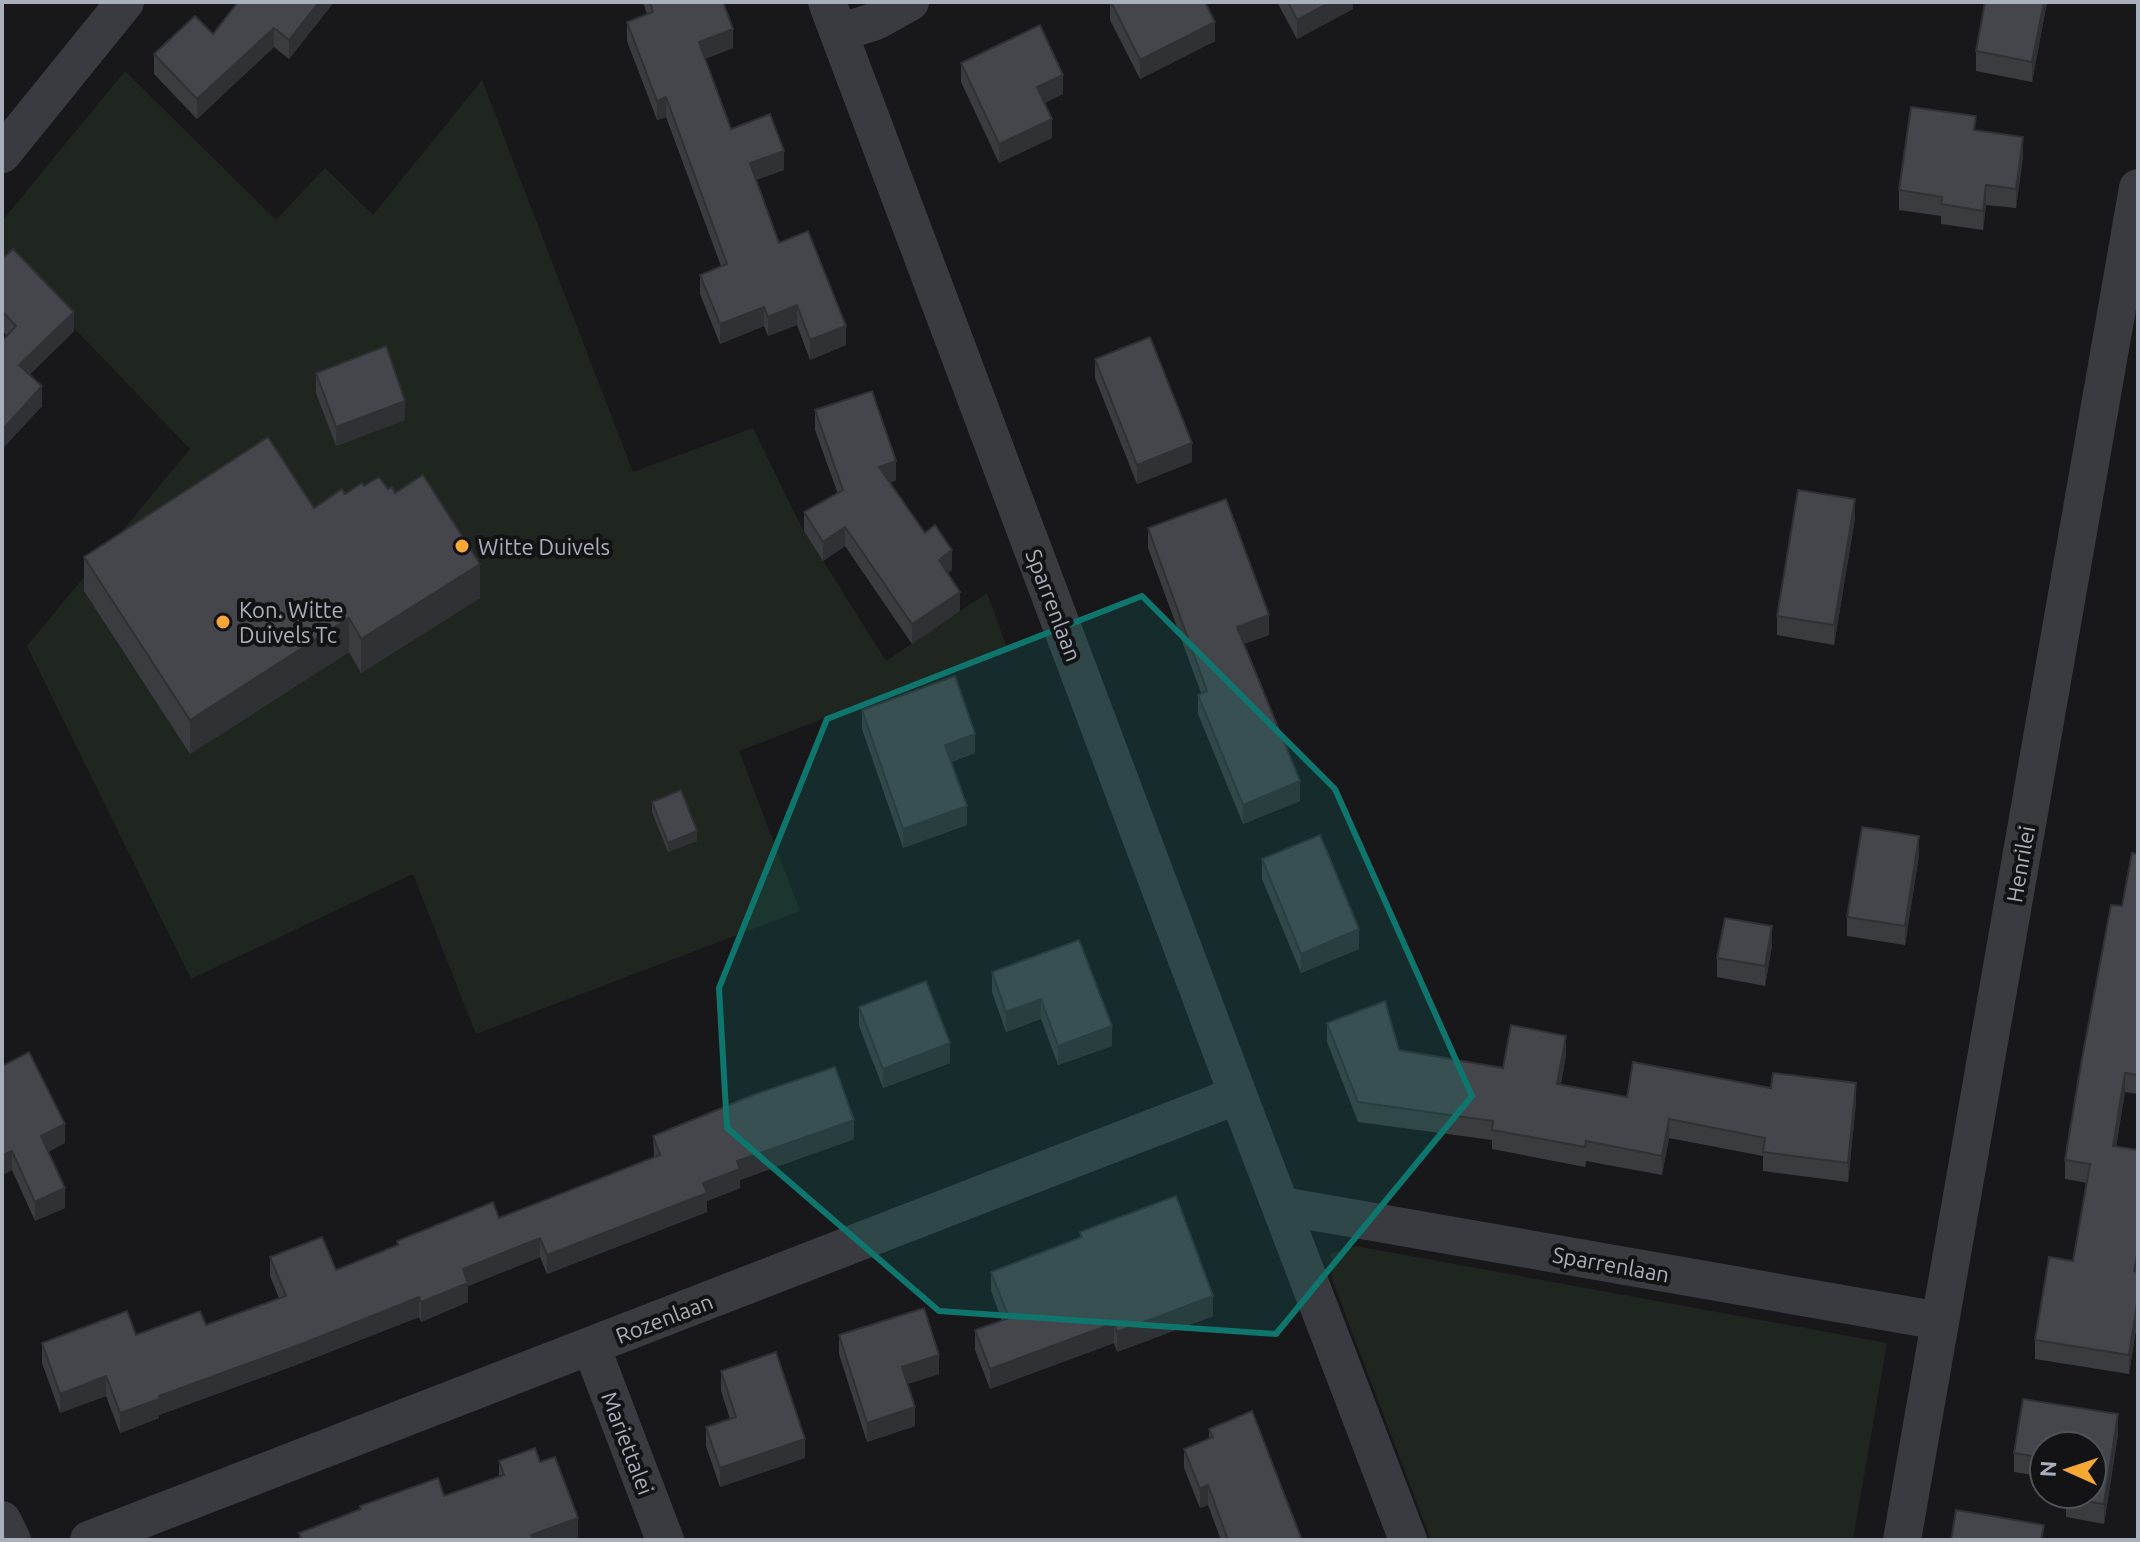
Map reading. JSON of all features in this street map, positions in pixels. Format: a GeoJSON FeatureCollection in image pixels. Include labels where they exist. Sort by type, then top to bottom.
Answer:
{"type":"FeatureCollection","features":[{"type":"Feature","properties":{"kind":"street"},"geometry":{"type":"LineString","coordinates":[[2,154],[125,2]]}},
{"type":"Feature","properties":{"kind":"street"},"geometry":{"type":"LineString","coordinates":[[833,18],[876,21],[910,2]]}},
{"type":"Feature","properties":{"kind":"street","name":"Sparrenlaan"},"geometry":{"type":"LineString","coordinates":[[833,18],[1408,1540]]}},
{"type":"Feature","properties":{"kind":"street","name":"Henrilei"},"geometry":{"type":"LineString","coordinates":[[1902,1540],[2128,310],[2138,188]]}},
{"type":"Feature","properties":{"kind":"street","name":"Rozenlaan"},"geometry":{"type":"LineString","coordinates":[[89,1540],[1238,1095]]}},
{"type":"Feature","properties":{"kind":"street","name":"Sparrenlaan"},"geometry":{"type":"LineString","coordinates":[[1282,1206],[1940,1321]]}},
{"type":"Feature","properties":{"kind":"street","name":"Mariettalei"},"geometry":{"type":"LineString","coordinates":[[591,1346],[665,1540]]}},
{"type":"Feature","properties":{"kind":"street"},"geometry":{"type":"LineString","coordinates":[[2,1520],[12,1540]]}},
{"type":"Feature","properties":{"kind":"highlighted area"},"geometry":{"type":"Polygon","coordinates":[[[1142,596],[1335,789],[1472,1096],[1276,1334],[939,1311],[727,1128],[719,988],[827,719],[1142,596]]]}},
{"type":"Feature","properties":{"kind":"shaded area","name":"Witte Duivels"},"geometry":{"type":"Polygon","coordinates":[[[125,71],[276,220],[325,168],[373,215],[482,80],[633,472],[753,428],[800,524],[886,661],[987,593],[1007,648],[739,751],[800,911],[476,1034],[413,874],[191,979],[27,646],[190,449],[2,253],[2,221],[125,71]]]}},
{"type":"Feature","properties":{"kind":"shaded area"},"geometry":{"type":"Polygon","coordinates":[[[1356,1246],[1887,1343],[1853,1540],[1431,1540],[1332,1279],[1331,1253],[1356,1246]]]}},
{"type":"Feature","properties":{"kind":"building"},"geometry":{"type":"Polygon","coordinates":[[[238,2],[319,2],[289,40],[274,28],[197,99],[154,54],[195,16],[213,34],[238,2]]]}},
{"type":"Feature","properties":{"kind":"building"},"geometry":{"type":"Polygon","coordinates":[[[650,2],[723,2],[733,29],[699,42],[731,129],[770,114],[784,151],[750,163],[779,243],[808,231],[846,326],[810,340],[797,305],[768,317],[764,307],[720,324],[700,275],[727,264],[666,97],[657,101],[627,22],[653,12],[650,2]]]}},
{"type":"Feature","properties":{"kind":"building"},"geometry":{"type":"Polygon","coordinates":[[[1111,2],[1205,2],[1215,22],[1140,60],[1111,2]]]}},
{"type":"Feature","properties":{"kind":"building"},"geometry":{"type":"Polygon","coordinates":[[[1288,2],[1331,2],[1297,20],[1288,2]]]}},
{"type":"Feature","properties":{"kind":"building"},"geometry":{"type":"Polygon","coordinates":[[[1985,2],[2044,2],[2032,62],[1976,51],[1985,2]]]}},
{"type":"Feature","properties":{"kind":"building"},"geometry":{"type":"Polygon","coordinates":[[[1040,25],[1063,75],[1037,87],[1052,119],[999,144],[961,63],[1040,25]]]}},
{"type":"Feature","properties":{"kind":"building"},"geometry":{"type":"Polygon","coordinates":[[[1911,107],[1976,116],[1974,130],[2023,137],[2016,189],[1986,185],[1983,211],[1941,204],[1942,197],[1899,190],[1911,107]]]}},
{"type":"Feature","properties":{"kind":"building"},"geometry":{"type":"Polygon","coordinates":[[[13,249],[74,312],[19,365],[42,386],[2,430],[2,341],[16,326],[2,311],[2,259],[13,249]]]}},
{"type":"Feature","properties":{"kind":"building"},"geometry":{"type":"Polygon","coordinates":[[[1150,337],[1192,443],[1137,465],[1095,359],[1150,337]]]}},
{"type":"Feature","properties":{"kind":"building"},"geometry":{"type":"Polygon","coordinates":[[[386,346],[405,401],[336,427],[316,373],[386,346]]]}},
{"type":"Feature","properties":{"kind":"building"},"geometry":{"type":"Polygon","coordinates":[[[872,391],[896,461],[879,467],[925,533],[935,525],[952,550],[939,560],[960,592],[912,624],[845,527],[823,542],[804,512],[843,490],[815,410],[872,391]]]}},
{"type":"Feature","properties":{"kind":"building"},"geometry":{"type":"Polygon","coordinates":[[[268,437],[314,508],[342,489],[345,494],[379,477],[395,493],[423,475],[480,564],[361,639],[349,618],[190,720],[84,557],[268,437]]]}},
{"type":"Feature","properties":{"kind":"building"},"geometry":{"type":"Polygon","coordinates":[[[1798,490],[1855,499],[1834,625],[1777,616],[1798,490]]]}},
{"type":"Feature","properties":{"kind":"building"},"geometry":{"type":"Polygon","coordinates":[[[1226,499],[1269,615],[1237,627],[1300,781],[1243,805],[1198,695],[1207,691],[1148,528],[1226,499]]]}},
{"type":"Feature","properties":{"kind":"building"},"geometry":{"type":"Polygon","coordinates":[[[955,676],[975,734],[945,745],[967,806],[903,829],[862,710],[955,676]]]}},
{"type":"Feature","properties":{"kind":"building"},"geometry":{"type":"Polygon","coordinates":[[[681,790],[697,831],[668,843],[652,802],[681,790]]]}},
{"type":"Feature","properties":{"kind":"building"},"geometry":{"type":"Polygon","coordinates":[[[1862,827],[1919,836],[1905,926],[1847,917],[1862,827]]]}},
{"type":"Feature","properties":{"kind":"building"},"geometry":{"type":"Polygon","coordinates":[[[1320,835],[1359,929],[1301,954],[1262,859],[1320,835]]]}},
{"type":"Feature","properties":{"kind":"building"},"geometry":{"type":"Polygon","coordinates":[[[2132,853],[2138,854],[2138,1075],[2125,1073],[2113,1146],[2138,1150],[2138,1250],[2134,1271],[2138,1272],[2138,1297],[2129,1355],[2035,1340],[2049,1257],[2073,1261],[2090,1164],[2065,1160],[2111,905],[2122,906],[2132,853]]]}},
{"type":"Feature","properties":{"kind":"building"},"geometry":{"type":"Polygon","coordinates":[[[1725,918],[1772,926],[1765,966],[1717,958],[1725,918]]]}},
{"type":"Feature","properties":{"kind":"building"},"geometry":{"type":"Polygon","coordinates":[[[1079,940],[1112,1026],[1058,1046],[1041,999],[1006,1012],[992,972],[1079,940]]]}},
{"type":"Feature","properties":{"kind":"building"},"geometry":{"type":"Polygon","coordinates":[[[926,981],[950,1043],[883,1069],[859,1007],[926,981]]]}},
{"type":"Feature","properties":{"kind":"building"},"geometry":{"type":"Polygon","coordinates":[[[1385,1001],[1399,1050],[1503,1068],[1511,1025],[1566,1036],[1557,1084],[1627,1097],[1633,1062],[1771,1088],[1773,1073],[1856,1083],[1848,1163],[1763,1152],[1765,1138],[1669,1119],[1662,1156],[1586,1141],[1585,1147],[1492,1130],[1493,1121],[1358,1102],[1327,1023],[1385,1001]]]}},
{"type":"Feature","properties":{"kind":"building"},"geometry":{"type":"Polygon","coordinates":[[[29,1052],[65,1124],[41,1136],[65,1188],[35,1202],[12,1151],[2,1155],[2,1066],[29,1052]]]}},
{"type":"Feature","properties":{"kind":"building"},"geometry":{"type":"Polygon","coordinates":[[[835,1067],[854,1120],[737,1161],[740,1169],[703,1183],[707,1193],[547,1255],[540,1238],[463,1269],[468,1283],[421,1302],[419,1297],[120,1413],[106,1376],[60,1394],[42,1343],[127,1311],[136,1335],[200,1311],[206,1325],[286,1296],[270,1257],[322,1237],[336,1270],[493,1202],[499,1218],[660,1155],[653,1136],[756,1094],[835,1067]]]}},
{"type":"Feature","properties":{"kind":"building"},"geometry":{"type":"Polygon","coordinates":[[[1176,1196],[1213,1296],[1117,1332],[1114,1323],[990,1369],[975,1330],[1009,1318],[991,1272],[1082,1237],[1080,1232],[1176,1196]]]}},
{"type":"Feature","properties":{"kind":"building"},"geometry":{"type":"Polygon","coordinates":[[[924,1308],[939,1355],[902,1367],[915,1407],[867,1423],[839,1335],[924,1308]]]}},
{"type":"Feature","properties":{"kind":"building"},"geometry":{"type":"Polygon","coordinates":[[[776,1352],[805,1439],[720,1468],[706,1427],[736,1417],[721,1371],[776,1352]]]}},
{"type":"Feature","properties":{"kind":"building"},"geometry":{"type":"Polygon","coordinates":[[[2023,1399],[2118,1414],[2108,1478],[2108,1430],[2028,1430],[2028,1455],[2014,1453],[2023,1399]]]}},
{"type":"Feature","properties":{"kind":"building"},"geometry":{"type":"Polygon","coordinates":[[[1252,1411],[1302,1540],[1228,1540],[1208,1485],[1200,1489],[1184,1449],[1213,1437],[1209,1429],[1252,1411]]]}},
{"type":"Feature","properties":{"kind":"building"},"geometry":{"type":"Polygon","coordinates":[[[535,1448],[540,1462],[555,1457],[578,1518],[531,1535],[533,1540],[302,1540],[299,1533],[361,1509],[360,1506],[438,1478],[444,1496],[504,1475],[499,1461],[535,1448]]]}},
{"type":"Feature","properties":{"kind":"building"},"geometry":{"type":"Polygon","coordinates":[[[1956,1510],[2044,1525],[2041,1540],[1951,1540],[1956,1510]]]}},
{"type":"Feature","properties":{"kind":"place","name":"Witte Duivels"},"geometry":{"type":"Point","coordinates":[462,546]}},
{"type":"Feature","properties":{"kind":"place","name":"Kon. Witte Duivels Tc"},"geometry":{"type":"Point","coordinates":[223,622]}}]}
